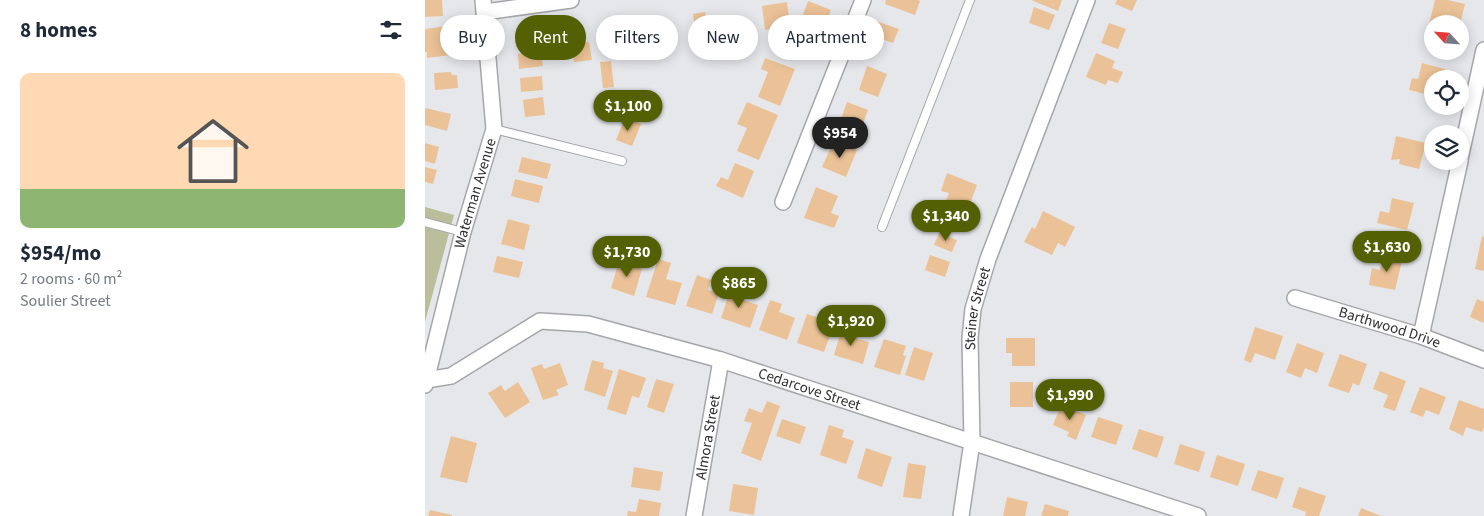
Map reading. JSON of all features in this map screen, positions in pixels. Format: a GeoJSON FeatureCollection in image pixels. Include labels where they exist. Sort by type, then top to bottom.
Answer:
{"type":"FeatureCollection","features":[{"type":"Feature","properties":{"kind":"street"},"geometry":{"type":"LineString","coordinates":[[484,6],[571,0]]}},
{"type":"Feature","properties":{"kind":"street"},"geometry":{"type":"LineString","coordinates":[[783,202],[863,0]]}},
{"type":"Feature","properties":{"kind":"street","name":"Steiner Street"},"geometry":{"type":"LineString","coordinates":[[961,516],[972,442],[970,338],[973,309],[988,258],[1087,0]]}},
{"type":"Feature","properties":{"kind":"street","name":"Waterman Avenue"},"geometry":{"type":"LineString","coordinates":[[426,382],[463,232],[495,129],[484,6]]}},
{"type":"Feature","properties":{"kind":"street"},"geometry":{"type":"LineString","coordinates":[[1468,125],[1484,50]]}},
{"type":"Feature","properties":{"kind":"street"},"geometry":{"type":"LineString","coordinates":[[1421,336],[1458,170]]}},
{"type":"Feature","properties":{"kind":"street","name":"Barthwood Drive"},"geometry":{"type":"LineString","coordinates":[[1295,298],[1421,336],[1484,360]]}},
{"type":"Feature","properties":{"kind":"street","name":"Cedarcove Street"},"geometry":{"type":"LineString","coordinates":[[426,382],[451,376],[540,321],[588,324],[721,360],[1198,516]]}},
{"type":"Feature","properties":{"kind":"street","name":"Almora Street"},"geometry":{"type":"LineString","coordinates":[[695,516],[721,360]]}},
{"type":"Feature","properties":{"kind":"lane"},"geometry":{"type":"LineString","coordinates":[[882,227],[970,0]]}},
{"type":"Feature","properties":{"kind":"lane"},"geometry":{"type":"LineString","coordinates":[[495,129],[622,161]]}},
{"type":"Feature","properties":{"kind":"lane"},"geometry":{"type":"LineString","coordinates":[[425,222],[463,232]]}},
{"type":"Feature","properties":{"kind":"green space"},"geometry":{"type":"Polygon","coordinates":[[[425,207],[454,215],[425,322],[425,207]]]}},
{"type":"Feature","properties":{"kind":"building"},"geometry":{"type":"Polygon","coordinates":[[[425,0],[442,0],[443,15],[425,17],[425,0]]]}},
{"type":"Feature","properties":{"kind":"building"},"geometry":{"type":"Polygon","coordinates":[[[886,0],[920,1],[915,15],[885,4],[886,0]]]}},
{"type":"Feature","properties":{"kind":"building"},"geometry":{"type":"Polygon","coordinates":[[[1031,0],[1062,0],[1058,11],[1031,0]]]}},
{"type":"Feature","properties":{"kind":"building"},"geometry":{"type":"Polygon","coordinates":[[[1117,0],[1137,0],[1132,11],[1115,4],[1117,0]]]}},
{"type":"Feature","properties":{"kind":"building"},"geometry":{"type":"Polygon","coordinates":[[[1435,0],[1448,0],[1465,4],[1462,15],[1431,15],[1435,0]]]}},
{"type":"Feature","properties":{"kind":"building"},"geometry":{"type":"Polygon","coordinates":[[[808,1],[831,10],[829,15],[803,15],[808,1]]]}},
{"type":"Feature","properties":{"kind":"building"},"geometry":{"type":"Polygon","coordinates":[[[787,2],[789,15],[768,15],[768,30],[765,30],[762,6],[787,2]]]}},
{"type":"Feature","properties":{"kind":"building"},"geometry":{"type":"Polygon","coordinates":[[[1034,7],[1055,15],[1049,30],[1029,23],[1034,7]]]}},
{"type":"Feature","properties":{"kind":"building"},"geometry":{"type":"Polygon","coordinates":[[[705,12],[706,15],[693,15],[705,12]]]}},
{"type":"Feature","properties":{"kind":"building"},"geometry":{"type":"Polygon","coordinates":[[[1109,23],[1126,29],[1118,49],[1101,43],[1109,23]]]}},
{"type":"Feature","properties":{"kind":"building"},"geometry":{"type":"Polygon","coordinates":[[[884,24],[899,29],[893,43],[884,40],[884,24]]]}},
{"type":"Feature","properties":{"kind":"building"},"geometry":{"type":"Polygon","coordinates":[[[440,27],[440,56],[427,58],[427,52],[425,52],[425,29],[440,27]]]}},
{"type":"Feature","properties":{"kind":"building"},"geometry":{"type":"Polygon","coordinates":[[[589,42],[592,60],[574,62],[574,60],[586,60],[586,43],[589,42]]]}},
{"type":"Feature","properties":{"kind":"building"},"geometry":{"type":"Polygon","coordinates":[[[1096,53],[1115,61],[1112,68],[1123,72],[1118,83],[1108,80],[1106,85],[1086,77],[1096,53]]]}},
{"type":"Feature","properties":{"kind":"building"},"geometry":{"type":"Polygon","coordinates":[[[765,58],[795,69],[780,106],[758,97],[768,72],[761,69],[765,58]]]}},
{"type":"Feature","properties":{"kind":"building"},"geometry":{"type":"Polygon","coordinates":[[[518,60],[542,60],[543,66],[519,69],[518,60]]]}},
{"type":"Feature","properties":{"kind":"building"},"geometry":{"type":"Polygon","coordinates":[[[611,61],[614,87],[603,88],[600,62],[611,61]]]}},
{"type":"Feature","properties":{"kind":"building"},"geometry":{"type":"Polygon","coordinates":[[[1422,63],[1445,69],[1424,70],[1424,94],[1409,90],[1412,78],[1418,79],[1422,63]]]}},
{"type":"Feature","properties":{"kind":"building"},"geometry":{"type":"Polygon","coordinates":[[[867,66],[887,74],[878,97],[859,90],[867,66]]]}},
{"type":"Feature","properties":{"kind":"building"},"geometry":{"type":"Polygon","coordinates":[[[451,72],[452,75],[457,75],[458,88],[435,90],[434,73],[451,72]]]}},
{"type":"Feature","properties":{"kind":"building"},"geometry":{"type":"Polygon","coordinates":[[[542,76],[543,90],[521,92],[520,78],[542,76]]]}},
{"type":"Feature","properties":{"kind":"building"},"geometry":{"type":"Polygon","coordinates":[[[543,97],[545,115],[525,117],[523,100],[543,97]]]}},
{"type":"Feature","properties":{"kind":"building"},"geometry":{"type":"Polygon","coordinates":[[[747,102],[778,115],[759,160],[737,151],[747,128],[737,124],[747,102]]]}},
{"type":"Feature","properties":{"kind":"building"},"geometry":{"type":"Polygon","coordinates":[[[847,102],[868,110],[859,135],[838,127],[847,102]]]}},
{"type":"Feature","properties":{"kind":"building"},"geometry":{"type":"Polygon","coordinates":[[[425,108],[451,114],[447,131],[425,125],[425,108]]]}},
{"type":"Feature","properties":{"kind":"building"},"geometry":{"type":"Polygon","coordinates":[[[625,117],[641,124],[632,146],[616,140],[625,117]]]}},
{"type":"Feature","properties":{"kind":"building"},"geometry":{"type":"Polygon","coordinates":[[[1396,136],[1424,143],[1419,169],[1399,164],[1400,159],[1391,160],[1396,136]]]}},
{"type":"Feature","properties":{"kind":"building"},"geometry":{"type":"Polygon","coordinates":[[[834,140],[857,150],[846,177],[822,167],[834,140]]]}},
{"type":"Feature","properties":{"kind":"building"},"geometry":{"type":"Polygon","coordinates":[[[425,143],[439,147],[435,164],[425,161],[425,143]]]}},
{"type":"Feature","properties":{"kind":"building"},"geometry":{"type":"Polygon","coordinates":[[[522,157],[551,164],[547,179],[518,172],[522,157]]]}},
{"type":"Feature","properties":{"kind":"building"},"geometry":{"type":"Polygon","coordinates":[[[735,163],[754,171],[743,198],[716,186],[721,177],[728,180],[735,163]]]}},
{"type":"Feature","properties":{"kind":"building"},"geometry":{"type":"Polygon","coordinates":[[[425,167],[437,170],[433,184],[425,182],[425,167]]]}},
{"type":"Feature","properties":{"kind":"building"},"geometry":{"type":"Polygon","coordinates":[[[947,173],[977,185],[965,217],[943,208],[949,193],[941,191],[947,173]]]}},
{"type":"Feature","properties":{"kind":"building"},"geometry":{"type":"Polygon","coordinates":[[[515,179],[543,186],[539,203],[511,196],[515,179]]]}},
{"type":"Feature","properties":{"kind":"building"},"geometry":{"type":"Polygon","coordinates":[[[816,187],[838,196],[831,213],[839,216],[834,228],[804,218],[816,187]]]}},
{"type":"Feature","properties":{"kind":"building"},"geometry":{"type":"Polygon","coordinates":[[[1392,198],[1414,203],[1407,230],[1377,223],[1380,211],[1389,213],[1392,198]]]}},
{"type":"Feature","properties":{"kind":"building"},"geometry":{"type":"Polygon","coordinates":[[[1043,211],[1075,227],[1065,247],[1058,243],[1052,255],[1024,242],[1032,227],[1035,229],[1043,211]]]}},
{"type":"Feature","properties":{"kind":"building"},"geometry":{"type":"Polygon","coordinates":[[[508,219],[530,225],[524,250],[501,244],[508,219]]]}},
{"type":"Feature","properties":{"kind":"building"},"geometry":{"type":"Polygon","coordinates":[[[939,233],[957,240],[952,252],[934,245],[939,233]]]}},
{"type":"Feature","properties":{"kind":"building"},"geometry":{"type":"Polygon","coordinates":[[[1482,236],[1484,237],[1484,271],[1475,269],[1482,236]]]}},
{"type":"Feature","properties":{"kind":"building"},"geometry":{"type":"Polygon","coordinates":[[[1384,254],[1403,257],[1395,290],[1369,285],[1372,268],[1380,270],[1384,254]]]}},
{"type":"Feature","properties":{"kind":"building"},"geometry":{"type":"Polygon","coordinates":[[[930,255],[950,262],[945,277],[925,270],[930,255]]]}},
{"type":"Feature","properties":{"kind":"building"},"geometry":{"type":"Polygon","coordinates":[[[497,256],[523,262],[519,278],[493,272],[497,256]]]}},
{"type":"Feature","properties":{"kind":"building"},"geometry":{"type":"Polygon","coordinates":[[[658,259],[671,263],[666,279],[682,283],[675,305],[646,297],[658,259]]]}},
{"type":"Feature","properties":{"kind":"building"},"geometry":{"type":"Polygon","coordinates":[[[619,261],[642,269],[634,296],[611,288],[619,261]]]}},
{"type":"Feature","properties":{"kind":"building"},"geometry":{"type":"Polygon","coordinates":[[[697,275],[711,280],[708,290],[719,293],[712,314],[686,306],[697,275]]]}},
{"type":"Feature","properties":{"kind":"building"},"geometry":{"type":"Polygon","coordinates":[[[731,288],[745,293],[743,300],[758,305],[750,328],[721,318],[731,288]]]}},
{"type":"Feature","properties":{"kind":"building"},"geometry":{"type":"Polygon","coordinates":[[[1477,299],[1484,302],[1484,323],[1470,317],[1477,299]]]}},
{"type":"Feature","properties":{"kind":"building"},"geometry":{"type":"Polygon","coordinates":[[[770,300],[782,304],[779,312],[795,318],[787,340],[759,330],[770,300]]]}},
{"type":"Feature","properties":{"kind":"building"},"geometry":{"type":"Polygon","coordinates":[[[807,314],[819,318],[816,324],[832,330],[824,352],[797,343],[807,314]]]}},
{"type":"Feature","properties":{"kind":"building"},"geometry":{"type":"Polygon","coordinates":[[[1255,327],[1283,336],[1275,360],[1255,353],[1251,363],[1244,360],[1255,327]]]}},
{"type":"Feature","properties":{"kind":"building"},"geometry":{"type":"Polygon","coordinates":[[[842,328],[859,333],[857,339],[869,342],[863,364],[834,355],[842,328]]]}},
{"type":"Feature","properties":{"kind":"building"},"geometry":{"type":"Polygon","coordinates":[[[1006,338],[1035,338],[1035,366],[1012,366],[1012,353],[1006,353],[1006,338]]]}},
{"type":"Feature","properties":{"kind":"building"},"geometry":{"type":"Polygon","coordinates":[[[884,339],[906,346],[903,355],[906,356],[900,375],[874,367],[884,339]]]}},
{"type":"Feature","properties":{"kind":"building"},"geometry":{"type":"Polygon","coordinates":[[[1297,343],[1324,353],[1317,373],[1305,368],[1301,378],[1286,372],[1297,343]]]}},
{"type":"Feature","properties":{"kind":"building"},"geometry":{"type":"Polygon","coordinates":[[[914,347],[933,353],[924,381],[905,375],[914,347]]]}},
{"type":"Feature","properties":{"kind":"building"},"geometry":{"type":"Polygon","coordinates":[[[1340,354],[1367,364],[1359,386],[1353,383],[1349,393],[1328,386],[1340,354]]]}},
{"type":"Feature","properties":{"kind":"building"},"geometry":{"type":"Polygon","coordinates":[[[592,360],[604,363],[603,368],[613,371],[605,397],[584,390],[592,360]]]}},
{"type":"Feature","properties":{"kind":"building"},"geometry":{"type":"Polygon","coordinates":[[[560,363],[568,385],[556,390],[559,395],[543,400],[531,368],[542,364],[544,369],[560,363]]]}},
{"type":"Feature","properties":{"kind":"building"},"geometry":{"type":"Polygon","coordinates":[[[619,369],[646,378],[639,398],[632,396],[626,415],[607,409],[619,369]]]}},
{"type":"Feature","properties":{"kind":"building"},"geometry":{"type":"Polygon","coordinates":[[[1380,371],[1406,381],[1395,411],[1383,407],[1388,395],[1373,389],[1380,371]]]}},
{"type":"Feature","properties":{"kind":"building"},"geometry":{"type":"Polygon","coordinates":[[[656,379],[674,384],[664,413],[647,407],[656,379]]]}},
{"type":"Feature","properties":{"kind":"building"},"geometry":{"type":"Polygon","coordinates":[[[518,382],[530,402],[505,418],[488,393],[501,385],[505,391],[518,382]]]}},
{"type":"Feature","properties":{"kind":"building"},"geometry":{"type":"Polygon","coordinates":[[[1010,382],[1033,382],[1033,407],[1010,407],[1010,382]]]}},
{"type":"Feature","properties":{"kind":"building"},"geometry":{"type":"Polygon","coordinates":[[[1420,387],[1446,397],[1439,415],[1426,410],[1423,417],[1410,412],[1420,387]]]}},
{"type":"Feature","properties":{"kind":"building"},"geometry":{"type":"Polygon","coordinates":[[[1459,400],[1484,409],[1484,427],[1482,432],[1466,427],[1463,436],[1449,429],[1459,400]]]}},
{"type":"Feature","properties":{"kind":"building"},"geometry":{"type":"Polygon","coordinates":[[[767,401],[780,406],[761,461],[741,453],[752,423],[744,421],[749,408],[762,413],[767,401]]]}},
{"type":"Feature","properties":{"kind":"building"},"geometry":{"type":"Polygon","coordinates":[[[1061,405],[1086,415],[1076,440],[1067,436],[1069,432],[1053,425],[1061,405]]]}},
{"type":"Feature","properties":{"kind":"building"},"geometry":{"type":"Polygon","coordinates":[[[1098,417],[1123,425],[1116,445],[1091,437],[1098,417]]]}},
{"type":"Feature","properties":{"kind":"building"},"geometry":{"type":"Polygon","coordinates":[[[782,419],[806,427],[800,444],[776,436],[782,419]]]}},
{"type":"Feature","properties":{"kind":"building"},"geometry":{"type":"Polygon","coordinates":[[[829,425],[844,430],[842,437],[854,441],[846,464],[820,455],[829,425]]]}},
{"type":"Feature","properties":{"kind":"building"},"geometry":{"type":"Polygon","coordinates":[[[1139,429],[1164,437],[1157,458],[1132,449],[1139,429]]]}},
{"type":"Feature","properties":{"kind":"building"},"geometry":{"type":"Polygon","coordinates":[[[451,436],[477,443],[467,483],[440,477],[451,436]]]}},
{"type":"Feature","properties":{"kind":"building"},"geometry":{"type":"Polygon","coordinates":[[[1180,444],[1205,452],[1199,472],[1174,464],[1180,444]]]}},
{"type":"Feature","properties":{"kind":"building"},"geometry":{"type":"Polygon","coordinates":[[[866,448],[892,457],[882,487],[857,478],[866,448]]]}},
{"type":"Feature","properties":{"kind":"building"},"geometry":{"type":"Polygon","coordinates":[[[1217,455],[1245,464],[1238,486],[1210,477],[1217,455]]]}},
{"type":"Feature","properties":{"kind":"building"},"geometry":{"type":"Polygon","coordinates":[[[908,463],[926,466],[921,499],[903,497],[908,463]]]}},
{"type":"Feature","properties":{"kind":"building"},"geometry":{"type":"Polygon","coordinates":[[[634,467],[663,472],[660,491],[631,487],[634,467]]]}},
{"type":"Feature","properties":{"kind":"building"},"geometry":{"type":"Polygon","coordinates":[[[1258,470],[1284,478],[1277,499],[1251,490],[1258,470]]]}},
{"type":"Feature","properties":{"kind":"building"},"geometry":{"type":"Polygon","coordinates":[[[733,484],[758,488],[754,515],[729,511],[733,484]]]}},
{"type":"Feature","properties":{"kind":"building"},"geometry":{"type":"Polygon","coordinates":[[[1299,487],[1326,496],[1319,516],[1305,516],[1306,512],[1292,507],[1299,487]]]}},
{"type":"Feature","properties":{"kind":"building"},"geometry":{"type":"Polygon","coordinates":[[[1007,497],[1028,502],[1025,516],[1003,516],[1007,497]]]}},
{"type":"Feature","properties":{"kind":"building"},"geometry":{"type":"Polygon","coordinates":[[[639,499],[661,503],[659,516],[627,516],[628,511],[636,512],[639,499]]]}},
{"type":"Feature","properties":{"kind":"building"},"geometry":{"type":"Polygon","coordinates":[[[1045,504],[1069,511],[1068,516],[1041,516],[1045,504]]]}},
{"type":"Feature","properties":{"kind":"building"},"geometry":{"type":"Polygon","coordinates":[[[1361,508],[1381,516],[1358,516],[1361,508]]]}},
{"type":"Feature","properties":{"kind":"building"},"geometry":{"type":"Polygon","coordinates":[[[430,510],[452,515],[452,516],[428,516],[430,510]]]}}]}
